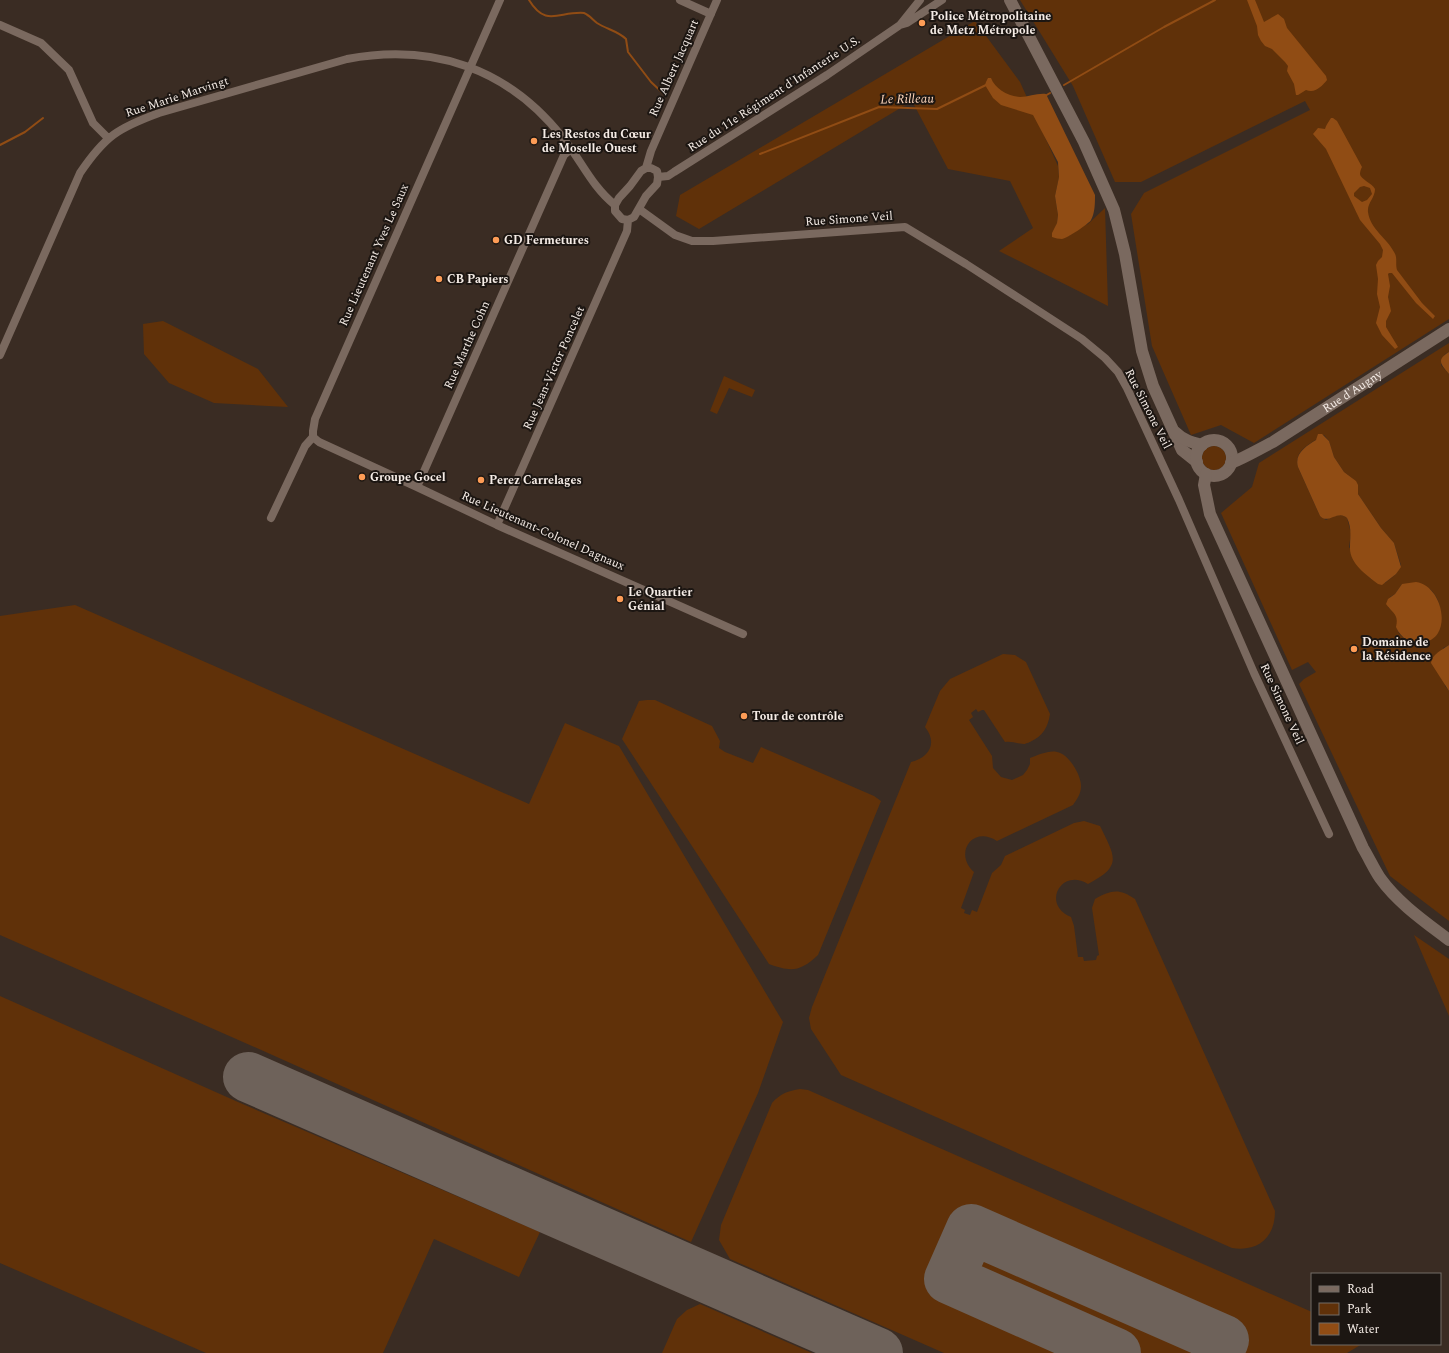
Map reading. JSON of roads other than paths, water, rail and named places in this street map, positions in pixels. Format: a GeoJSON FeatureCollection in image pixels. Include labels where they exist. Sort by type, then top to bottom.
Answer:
{"type":"FeatureCollection","features":[{"type":"Feature","properties":{"kind":"main road"},"geometry":{"type":"LineString","coordinates":[[1010,0],[1084,142],[1114,210],[1125,254],[1142,351],[1154,386],[1182,450],[1196,462],[1202,471],[1212,474],[1226,471],[1231,463],[1232,456],[1230,450],[1222,442],[1210,440],[1202,445],[1197,452],[1196,462]]}},
{"type":"Feature","properties":{"kind":"main road","name":"Rue d'Augny"},"geometry":{"type":"LineString","coordinates":[[1231,463],[1273,442],[1449,329]]}},
{"type":"Feature","properties":{"kind":"main road"},"geometry":{"type":"LineString","coordinates":[[1174,431],[1182,439],[1202,445]]}},
{"type":"Feature","properties":{"kind":"main road"},"geometry":{"type":"LineString","coordinates":[[1230,450],[1235,449],[1253,452]]}},
{"type":"Feature","properties":{"kind":"main road"},"geometry":{"type":"LineString","coordinates":[[1212,474],[1204,485],[1210,514],[1363,848],[1380,878],[1397,898],[1420,919],[1449,940]]}},
{"type":"Feature","properties":{"kind":"street","name":"Rue Lieutenant Yves Le Saux"},"geometry":{"type":"LineString","coordinates":[[271,518],[305,446],[313,437],[315,419],[500,0]]}},
{"type":"Feature","properties":{"kind":"street"},"geometry":{"type":"LineString","coordinates":[[680,0],[711,14]]}},
{"type":"Feature","properties":{"kind":"street","name":"Rue Albert Jacquart"},"geometry":{"type":"LineString","coordinates":[[646,168],[650,151],[717,0]]}},
{"type":"Feature","properties":{"kind":"street","name":"Rue du 11e Régiment d'Infanterie U.S."},"geometry":{"type":"LineString","coordinates":[[900,26],[920,0]]}},
{"type":"Feature","properties":{"kind":"street","name":"Rue du 11e Régiment d'Infanterie U.S."},"geometry":{"type":"LineString","coordinates":[[658,177],[668,176],[827,75],[900,26],[907,24],[931,3],[942,0]]}},
{"type":"Feature","properties":{"kind":"street"},"geometry":{"type":"LineString","coordinates":[[0,25],[41,43],[69,70],[93,123],[108,138]]}},
{"type":"Feature","properties":{"kind":"street","name":"Rue Marie Marvingt"},"geometry":{"type":"LineString","coordinates":[[0,355],[80,173],[94,153],[108,138],[123,128],[159,113],[347,59],[367,55],[409,55],[447,60],[471,67]]}},
{"type":"Feature","properties":{"kind":"street"},"geometry":{"type":"LineString","coordinates":[[471,67],[505,85],[536,108],[549,121],[571,149],[601,193],[615,205]]}},
{"type":"Feature","properties":{"kind":"street","name":"Rue Marthe Cohn"},"geometry":{"type":"LineString","coordinates":[[417,487],[564,155],[571,149]]}},
{"type":"Feature","properties":{"kind":"street"},"geometry":{"type":"LineString","coordinates":[[646,168],[651,168],[657,171],[658,177],[657,184],[646,196],[634,217],[628,220],[622,219],[614,211],[615,205],[619,198],[641,171],[646,168]]}},
{"type":"Feature","properties":{"kind":"street","name":"Rue Simone Veil"},"geometry":{"type":"LineString","coordinates":[[639,209],[674,235],[692,241],[713,241],[905,227],[1029,304],[1082,339],[1105,358],[1118,372],[1127,388],[1179,500],[1254,674],[1329,834]]}},
{"type":"Feature","properties":{"kind":"street","name":"Rue Jean-Victor Poncelet"},"geometry":{"type":"LineString","coordinates":[[497,525],[624,240],[628,220]]}},
{"type":"Feature","properties":{"kind":"street","name":"Rue Lieutenant-Colonel Dagnaux"},"geometry":{"type":"LineString","coordinates":[[313,437],[319,442],[497,525],[743,634]]}},
{"type":"Feature","properties":{"kind":"water"},"geometry":{"type":"Polygon","coordinates":[[[1247,0],[1255,0],[1264,22],[1278,14],[1284,19],[1287,28],[1326,76],[1327,80],[1321,87],[1312,91],[1306,90],[1296,95],[1294,84],[1287,71],[1288,66],[1272,49],[1265,46],[1261,41],[1247,0]]]}},
{"type":"Feature","properties":{"kind":"water"},"geometry":{"type":"Polygon","coordinates":[[[988,78],[991,78],[999,89],[1011,95],[1020,97],[1046,94],[1095,195],[1094,211],[1090,222],[1073,234],[1062,239],[1052,237],[1058,215],[1055,196],[1059,177],[1058,162],[1033,115],[1001,105],[993,98],[985,85],[988,78]]]}},
{"type":"Feature","properties":{"kind":"water"},"geometry":{"type":"Polygon","coordinates":[[[1331,118],[1337,121],[1362,167],[1360,172],[1361,176],[1375,189],[1368,209],[1369,218],[1395,254],[1397,270],[1422,303],[1435,316],[1433,319],[1416,303],[1392,273],[1389,273],[1390,286],[1388,297],[1391,311],[1386,321],[1386,327],[1398,347],[1395,349],[1382,335],[1376,323],[1380,307],[1377,294],[1378,279],[1376,265],[1382,257],[1383,250],[1380,244],[1360,220],[1326,149],[1313,134],[1318,128],[1325,129],[1331,118]],[[1364,186],[1360,187],[1354,193],[1354,196],[1362,202],[1367,200],[1372,194],[1370,188],[1364,186]]]}},
{"type":"Feature","properties":{"kind":"water"},"geometry":{"type":"Polygon","coordinates":[[[1449,352],[1449,374],[1442,365],[1441,360],[1442,357],[1449,352]]]}},
{"type":"Feature","properties":{"kind":"water"},"geometry":{"type":"Polygon","coordinates":[[[1318,434],[1322,434],[1329,441],[1334,457],[1344,472],[1356,481],[1358,485],[1358,494],[1381,528],[1394,543],[1401,567],[1396,574],[1382,585],[1378,584],[1364,573],[1352,558],[1350,553],[1350,529],[1347,518],[1340,515],[1326,519],[1320,516],[1298,467],[1297,462],[1299,454],[1316,440],[1318,434]]]}},
{"type":"Feature","properties":{"kind":"water"},"geometry":{"type":"Polygon","coordinates":[[[1416,582],[1423,584],[1435,595],[1439,602],[1442,618],[1441,626],[1437,635],[1423,644],[1414,643],[1401,635],[1396,627],[1397,619],[1395,614],[1386,604],[1388,599],[1395,594],[1402,584],[1416,582]]]}},
{"type":"Feature","properties":{"kind":"water"},"geometry":{"type":"Polygon","coordinates":[[[1449,645],[1449,691],[1431,663],[1435,655],[1449,645]]]}},
{"type":"Feature","properties":{"kind":"waterway","name":"Le Rilleau"},"geometry":{"type":"LineString","coordinates":[[529,0],[535,9],[541,14],[554,16],[584,13],[597,23],[623,36],[626,39],[628,52],[651,82],[666,96]]}},
{"type":"Feature","properties":{"kind":"waterway","name":"Le Rilleau"},"geometry":{"type":"LineString","coordinates":[[1064,85],[1164,27],[1215,0]]}},
{"type":"Feature","properties":{"kind":"waterway","name":"Le Rilleau"},"geometry":{"type":"LineString","coordinates":[[760,154],[879,107],[937,109],[986,85]]}},
{"type":"Feature","properties":{"kind":"waterway","name":"Le Rilleau"},"geometry":{"type":"LineString","coordinates":[[1045,96],[1050,93]]}},
{"type":"Feature","properties":{"kind":"waterway","name":"Le Rilleau"},"geometry":{"type":"LineString","coordinates":[[0,145],[25,132],[43,118]]}},
{"type":"Feature","properties":{"kind":"place","name":"Police Métropolitaine de Metz Métropole"},"geometry":{"type":"Point","coordinates":[922,23]}},
{"type":"Feature","properties":{"kind":"place","name":"Les Restos du Cœur de Moselle Ouest"},"geometry":{"type":"Point","coordinates":[534,141]}},
{"type":"Feature","properties":{"kind":"place","name":"GD Fermetures"},"geometry":{"type":"Point","coordinates":[496,240]}},
{"type":"Feature","properties":{"kind":"place","name":"CB Papiers"},"geometry":{"type":"Point","coordinates":[439,279]}},
{"type":"Feature","properties":{"kind":"place","name":"Groupe Gocel"},"geometry":{"type":"Point","coordinates":[362,477]}},
{"type":"Feature","properties":{"kind":"place","name":"Perez Carrelages"},"geometry":{"type":"Point","coordinates":[481,480]}},
{"type":"Feature","properties":{"kind":"place","name":"Le Quartier Génial"},"geometry":{"type":"Point","coordinates":[620,599]}},
{"type":"Feature","properties":{"kind":"place","name":"Domaine de la Résidence"},"geometry":{"type":"Point","coordinates":[1354,649]}},
{"type":"Feature","properties":{"kind":"place","name":"Tour de contrôle"},"geometry":{"type":"Point","coordinates":[744,716]}}]}
